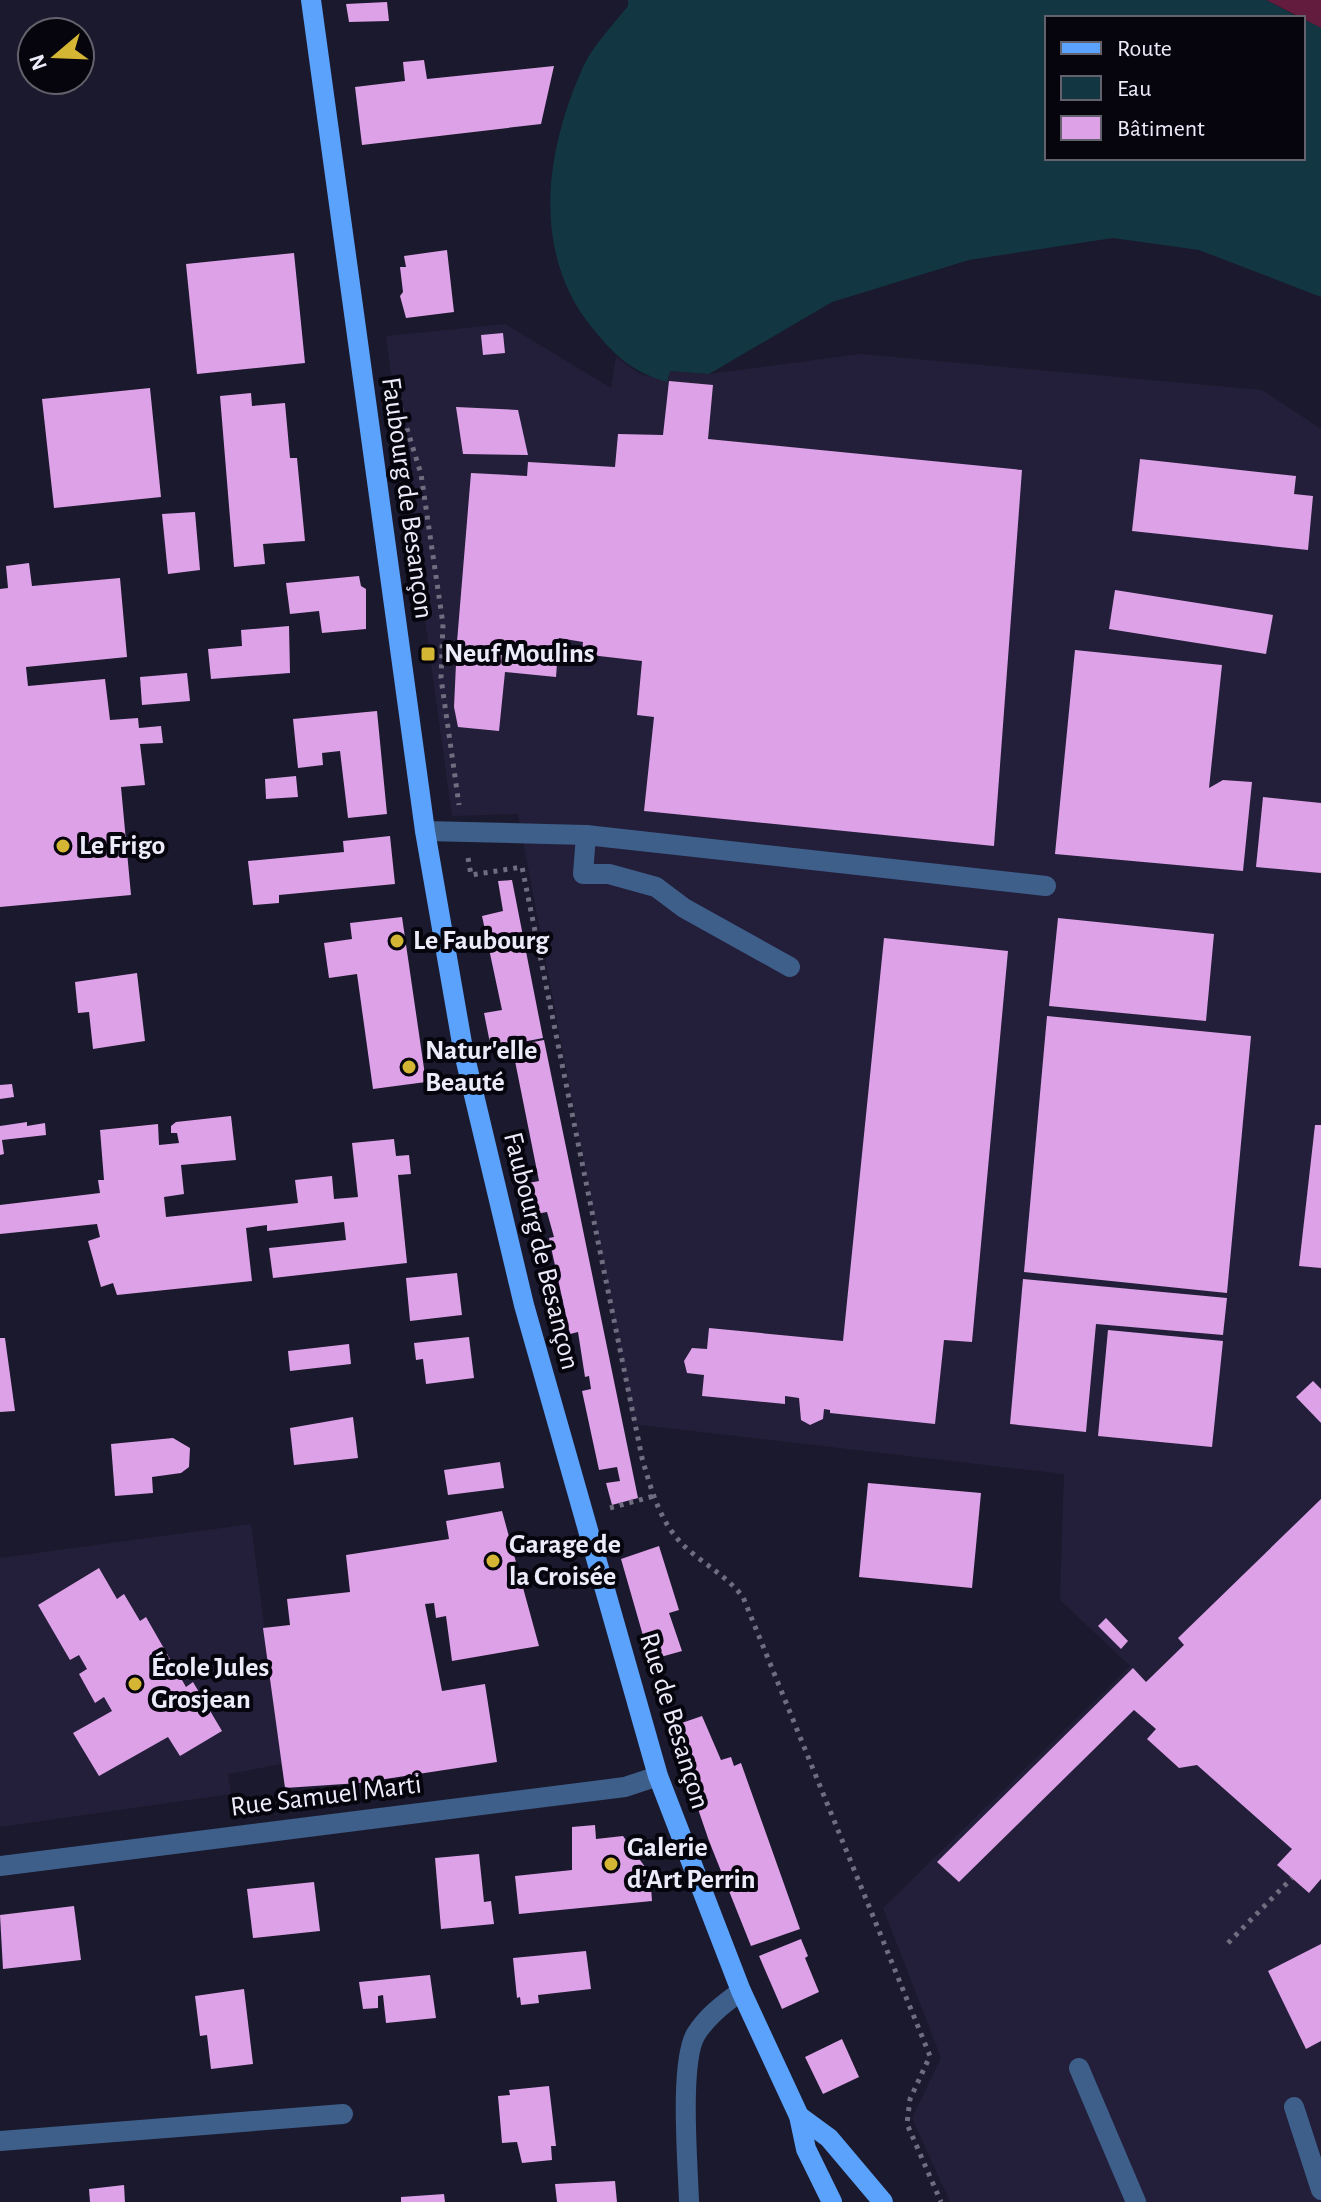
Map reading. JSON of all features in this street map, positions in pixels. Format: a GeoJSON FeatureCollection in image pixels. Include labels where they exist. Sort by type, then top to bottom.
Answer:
{"type":"FeatureCollection","features":[{"type":"Feature","properties":{"kind":"main road","name":"Faubourg de Besançon"},"geometry":{"type":"LineString","coordinates":[[311,0],[425,831],[463,1049],[524,1305],[582,1516]]}},
{"type":"Feature","properties":{"kind":"main road","name":"Rue de Besançon"},"geometry":{"type":"LineString","coordinates":[[582,1516],[658,1776],[741,1991],[799,2116],[806,2149],[832,2202]]}},
{"type":"Feature","properties":{"kind":"main road","name":"Rue de Besançon"},"geometry":{"type":"LineString","coordinates":[[799,2116],[829,2138],[883,2202]]}},
{"type":"Feature","properties":{"kind":"street"},"geometry":{"type":"LineString","coordinates":[[425,831],[586,835],[1046,886]]}},
{"type":"Feature","properties":{"kind":"street"},"geometry":{"type":"LineString","coordinates":[[586,835],[583,874],[609,874],[656,887],[684,908],[790,967]]}},
{"type":"Feature","properties":{"kind":"street","name":"Rue Samuel Marti"},"geometry":{"type":"LineString","coordinates":[[0,1866],[625,1787],[658,1776]]}},
{"type":"Feature","properties":{"kind":"street"},"geometry":{"type":"LineString","coordinates":[[689,2202],[688,2064],[694,2036],[714,2011],[741,1991]]}},
{"type":"Feature","properties":{"kind":"street"},"geometry":{"type":"LineString","coordinates":[[1079,2068],[1136,2202]]}},
{"type":"Feature","properties":{"kind":"street"},"geometry":{"type":"LineString","coordinates":[[1294,2107],[1321,2190]]}},
{"type":"Feature","properties":{"kind":"street"},"geometry":{"type":"LineString","coordinates":[[0,2141],[343,2114]]}},
{"type":"Feature","properties":{"kind":"path"},"geometry":{"type":"LineString","coordinates":[[394,382],[421,474],[443,624],[441,678],[471,875],[522,867],[642,1458],[659,1513],[688,1549],[730,1581],[743,1597],[930,2056],[910,2099],[907,2124],[941,2202]]}},
{"type":"Feature","properties":{"kind":"path"},"geometry":{"type":"LineString","coordinates":[[582,1516],[654,1496]]}},
{"type":"Feature","properties":{"kind":"path"},"geometry":{"type":"LineString","coordinates":[[1228,1943],[1292,1878]]}},
{"type":"Feature","properties":{"kind":"shaded area"},"geometry":{"type":"Polygon","coordinates":[[[1266,0],[1321,0],[1321,28],[1305,20],[1305,16],[1297,16],[1266,0]]]}},
{"type":"Feature","properties":{"kind":"shaded area"},"geometry":{"type":"Polygon","coordinates":[[[505,324],[611,388],[616,357],[640,374],[668,381],[669,371],[709,374],[860,354],[1262,390],[1321,429],[1321,2202],[950,2202],[912,2118],[941,2058],[883,1908],[1130,1666],[1060,1600],[1064,1474],[633,1424],[518,814],[452,816],[386,336],[505,324]]]}},
{"type":"Feature","properties":{"kind":"shaded area","name":"École Jules Grosjean"},"geometry":{"type":"Polygon","coordinates":[[[251,1524],[282,1764],[228,1774],[231,1794],[0,1827],[0,1558],[251,1524]]]}},
{"type":"Feature","properties":{"kind":"water"},"geometry":{"type":"Polygon","coordinates":[[[628,0],[1266,0],[1296,16],[1045,16],[1045,160],[1305,160],[1305,20],[1321,28],[1321,297],[1199,250],[1113,238],[969,260],[832,302],[709,374],[670,371],[667,382],[644,373],[610,348],[574,300],[560,268],[552,235],[550,201],[560,132],[584,65],[628,6],[628,0]]]}},
{"type":"Feature","properties":{"kind":"building"},"geometry":{"type":"Polygon","coordinates":[[[387,2],[389,21],[349,22],[346,4],[387,2]]]}},
{"type":"Feature","properties":{"kind":"building"},"geometry":{"type":"Polygon","coordinates":[[[424,60],[427,79],[554,66],[541,124],[362,145],[355,87],[405,81],[403,62],[424,60]]]}},
{"type":"Feature","properties":{"kind":"building"},"geometry":{"type":"Polygon","coordinates":[[[447,250],[454,312],[406,318],[400,296],[403,292],[400,267],[406,267],[404,256],[447,250]]]}},
{"type":"Feature","properties":{"kind":"building"},"geometry":{"type":"Polygon","coordinates":[[[294,253],[305,363],[197,374],[186,264],[294,253]]]}},
{"type":"Feature","properties":{"kind":"building"},"geometry":{"type":"Polygon","coordinates":[[[503,333],[505,353],[483,355],[481,335],[503,333]]]}},
{"type":"Feature","properties":{"kind":"building"},"geometry":{"type":"Polygon","coordinates":[[[669,381],[713,385],[708,439],[1022,470],[994,846],[644,811],[654,717],[637,715],[642,661],[582,654],[583,642],[559,638],[556,677],[505,672],[499,731],[458,727],[454,707],[457,642],[471,473],[527,476],[528,462],[615,467],[618,434],[663,435],[669,381]]]}},
{"type":"Feature","properties":{"kind":"building"},"geometry":{"type":"Polygon","coordinates":[[[150,388],[161,497],[54,508],[42,399],[150,388]]]}},
{"type":"Feature","properties":{"kind":"building"},"geometry":{"type":"Polygon","coordinates":[[[251,393],[252,406],[285,403],[290,458],[297,458],[305,541],[263,544],[265,564],[234,567],[220,396],[251,393]]]}},
{"type":"Feature","properties":{"kind":"building"},"geometry":{"type":"Polygon","coordinates":[[[456,407],[518,410],[528,455],[463,454],[456,407]]]}},
{"type":"Feature","properties":{"kind":"building"},"geometry":{"type":"Polygon","coordinates":[[[1140,459],[1296,476],[1294,494],[1313,496],[1308,550],[1132,531],[1140,459]]]}},
{"type":"Feature","properties":{"kind":"building"},"geometry":{"type":"Polygon","coordinates":[[[195,512],[200,570],[168,574],[162,514],[195,512]]]}},
{"type":"Feature","properties":{"kind":"building"},"geometry":{"type":"Polygon","coordinates":[[[29,563],[32,586],[120,578],[127,657],[26,667],[28,686],[105,679],[110,720],[138,718],[139,728],[161,726],[163,743],[140,744],[145,785],[121,787],[131,895],[0,907],[0,589],[8,588],[6,566],[29,563]]]}},
{"type":"Feature","properties":{"kind":"building"},"geometry":{"type":"Polygon","coordinates":[[[359,576],[361,586],[366,589],[366,629],[322,633],[319,611],[290,614],[286,583],[359,576]]]}},
{"type":"Feature","properties":{"kind":"building"},"geometry":{"type":"Polygon","coordinates":[[[1115,590],[1273,615],[1266,654],[1109,629],[1115,590]]]}},
{"type":"Feature","properties":{"kind":"building"},"geometry":{"type":"Polygon","coordinates":[[[289,626],[290,673],[211,679],[208,649],[242,646],[241,630],[289,626]]]}},
{"type":"Feature","properties":{"kind":"building"},"geometry":{"type":"Polygon","coordinates":[[[1075,650],[1222,665],[1209,788],[1223,780],[1252,782],[1243,871],[1055,854],[1075,650]]]}},
{"type":"Feature","properties":{"kind":"building"},"geometry":{"type":"Polygon","coordinates":[[[187,673],[190,701],[142,705],[140,677],[187,673]]]}},
{"type":"Feature","properties":{"kind":"building"},"geometry":{"type":"Polygon","coordinates":[[[377,711],[387,814],[348,818],[340,751],[322,753],[323,765],[298,768],[293,719],[377,711]]]}},
{"type":"Feature","properties":{"kind":"building"},"geometry":{"type":"Polygon","coordinates":[[[296,776],[298,797],[266,799],[265,779],[296,776]]]}},
{"type":"Feature","properties":{"kind":"building"},"geometry":{"type":"Polygon","coordinates":[[[1263,797],[1321,803],[1321,873],[1256,867],[1263,797]]]}},
{"type":"Feature","properties":{"kind":"building"},"geometry":{"type":"Polygon","coordinates":[[[390,836],[395,884],[279,895],[279,903],[253,905],[248,861],[344,852],[343,841],[390,836]]]}},
{"type":"Feature","properties":{"kind":"building"},"geometry":{"type":"Polygon","coordinates":[[[512,880],[543,1038],[491,1048],[484,1013],[502,1010],[482,916],[503,911],[498,881],[512,880]]]}},
{"type":"Feature","properties":{"kind":"building"},"geometry":{"type":"Polygon","coordinates":[[[402,917],[426,1082],[373,1089],[357,974],[329,978],[324,943],[352,939],[350,923],[402,917]]]}},
{"type":"Feature","properties":{"kind":"building"},"geometry":{"type":"Polygon","coordinates":[[[1058,918],[1214,934],[1206,1021],[1049,1006],[1058,918]]]}},
{"type":"Feature","properties":{"kind":"building"},"geometry":{"type":"Polygon","coordinates":[[[884,938],[1008,951],[972,1342],[944,1340],[935,1424],[830,1413],[830,1410],[824,1409],[823,1419],[810,1425],[801,1420],[799,1398],[785,1396],[785,1404],[702,1396],[704,1375],[687,1373],[684,1361],[692,1348],[707,1349],[709,1328],[843,1341],[884,938]]]}},
{"type":"Feature","properties":{"kind":"building"},"geometry":{"type":"Polygon","coordinates":[[[137,973],[145,1041],[93,1049],[89,1012],[78,1013],[75,982],[137,973]]]}},
{"type":"Feature","properties":{"kind":"building"},"geometry":{"type":"Polygon","coordinates":[[[1047,1016],[1251,1036],[1227,1293],[1024,1272],[1047,1016]]]}},
{"type":"Feature","properties":{"kind":"building"},"geometry":{"type":"Polygon","coordinates":[[[544,1040],[638,1498],[612,1505],[606,1483],[620,1481],[617,1467],[599,1470],[582,1391],[591,1389],[589,1376],[585,1377],[578,1332],[570,1334],[549,1238],[554,1237],[547,1212],[530,1215],[523,1184],[539,1181],[512,1046],[544,1040]]]}},
{"type":"Feature","properties":{"kind":"building"},"geometry":{"type":"Polygon","coordinates":[[[12,1084],[14,1097],[0,1099],[0,1085],[12,1084]]]}},
{"type":"Feature","properties":{"kind":"building"},"geometry":{"type":"Polygon","coordinates":[[[231,1116],[236,1160],[181,1165],[184,1194],[164,1197],[166,1217],[298,1203],[295,1180],[332,1176],[334,1199],[358,1197],[352,1143],[394,1139],[396,1156],[409,1155],[411,1174],[398,1175],[407,1263],[273,1278],[269,1248],[346,1240],[344,1222],[267,1231],[267,1225],[246,1228],[252,1281],[117,1295],[113,1283],[101,1287],[88,1241],[100,1237],[97,1224],[0,1234],[0,1205],[100,1193],[98,1180],[104,1180],[100,1130],[158,1124],[159,1145],[179,1143],[177,1133],[171,1133],[171,1126],[176,1122],[231,1116]]]}},
{"type":"Feature","properties":{"kind":"building"},"geometry":{"type":"Polygon","coordinates":[[[27,1122],[27,1126],[45,1123],[46,1135],[2,1140],[4,1154],[0,1155],[0,1126],[27,1122]]]}},
{"type":"Feature","properties":{"kind":"building"},"geometry":{"type":"Polygon","coordinates":[[[1315,1125],[1321,1125],[1321,1268],[1299,1266],[1315,1125]]]}},
{"type":"Feature","properties":{"kind":"building"},"geometry":{"type":"Polygon","coordinates":[[[457,1273],[462,1315],[410,1321],[406,1278],[457,1273]]]}},
{"type":"Feature","properties":{"kind":"building"},"geometry":{"type":"Polygon","coordinates":[[[1023,1279],[1227,1298],[1223,1335],[1096,1324],[1086,1432],[1010,1424],[1023,1279]]]}},
{"type":"Feature","properties":{"kind":"building"},"geometry":{"type":"Polygon","coordinates":[[[1108,1330],[1223,1341],[1212,1447],[1098,1436],[1108,1330]]]}},
{"type":"Feature","properties":{"kind":"building"},"geometry":{"type":"Polygon","coordinates":[[[469,1337],[474,1378],[426,1384],[423,1359],[416,1360],[414,1343],[469,1337]]]}},
{"type":"Feature","properties":{"kind":"building"},"geometry":{"type":"Polygon","coordinates":[[[0,1338],[5,1338],[15,1411],[0,1412],[0,1338]]]}},
{"type":"Feature","properties":{"kind":"building"},"geometry":{"type":"Polygon","coordinates":[[[349,1344],[351,1364],[290,1371],[288,1351],[349,1344]]]}},
{"type":"Feature","properties":{"kind":"building"},"geometry":{"type":"Polygon","coordinates":[[[1313,1381],[1321,1389],[1321,1423],[1296,1397],[1313,1381]]]}},
{"type":"Feature","properties":{"kind":"building"},"geometry":{"type":"Polygon","coordinates":[[[353,1417],[358,1458],[294,1465],[290,1428],[353,1417]]]}},
{"type":"Feature","properties":{"kind":"building"},"geometry":{"type":"Polygon","coordinates":[[[173,1438],[190,1448],[189,1467],[181,1473],[152,1477],[153,1493],[115,1496],[111,1444],[173,1438]]]}},
{"type":"Feature","properties":{"kind":"building"},"geometry":{"type":"Polygon","coordinates":[[[500,1462],[504,1488],[448,1495],[444,1470],[500,1462]]]}},
{"type":"Feature","properties":{"kind":"building"},"geometry":{"type":"Polygon","coordinates":[[[868,1483],[981,1493],[972,1588],[859,1577],[868,1483]]]}},
{"type":"Feature","properties":{"kind":"building"},"geometry":{"type":"Polygon","coordinates":[[[1321,1499],[1321,1879],[1309,1893],[1277,1865],[1292,1849],[1197,1765],[1179,1768],[1147,1739],[1156,1729],[1134,1710],[959,1882],[937,1862],[1133,1668],[1146,1682],[1184,1645],[1178,1638],[1321,1499]]]}},
{"type":"Feature","properties":{"kind":"building"},"geometry":{"type":"Polygon","coordinates":[[[502,1511],[539,1646],[452,1661],[446,1616],[436,1618],[434,1603],[425,1604],[442,1691],[485,1684],[497,1762],[359,1783],[285,1788],[263,1628],[290,1625],[287,1599],[350,1592],[346,1555],[449,1539],[446,1521],[502,1511]]]}},
{"type":"Feature","properties":{"kind":"building"},"geometry":{"type":"Polygon","coordinates":[[[659,1546],[679,1610],[669,1613],[682,1651],[650,1660],[621,1559],[659,1546]]]}},
{"type":"Feature","properties":{"kind":"building"},"geometry":{"type":"Polygon","coordinates":[[[99,1568],[117,1599],[124,1594],[140,1621],[146,1617],[186,1687],[193,1682],[222,1731],[180,1756],[168,1737],[99,1776],[73,1733],[112,1711],[104,1697],[95,1703],[79,1674],[87,1669],[79,1655],[70,1660],[38,1605],[99,1568]]]}},
{"type":"Feature","properties":{"kind":"building"},"geometry":{"type":"Polygon","coordinates":[[[1106,1618],[1128,1641],[1121,1649],[1098,1626],[1106,1618]]]}},
{"type":"Feature","properties":{"kind":"building"},"geometry":{"type":"Polygon","coordinates":[[[702,1716],[721,1760],[731,1757],[734,1766],[741,1763],[800,1929],[751,1946],[709,1841],[670,1727],[702,1716]]]}},
{"type":"Feature","properties":{"kind":"building"},"geometry":{"type":"Polygon","coordinates":[[[595,1825],[596,1839],[623,1836],[650,1874],[652,1901],[519,1914],[515,1876],[572,1870],[572,1827],[595,1825]]]}},
{"type":"Feature","properties":{"kind":"building"},"geometry":{"type":"Polygon","coordinates":[[[479,1854],[484,1902],[491,1901],[494,1924],[441,1929],[435,1858],[479,1854]]]}},
{"type":"Feature","properties":{"kind":"building"},"geometry":{"type":"Polygon","coordinates":[[[314,1882],[320,1931],[253,1938],[247,1889],[314,1882]]]}},
{"type":"Feature","properties":{"kind":"building"},"geometry":{"type":"Polygon","coordinates":[[[74,1906],[81,1960],[3,1969],[0,1915],[74,1906]]]}},
{"type":"Feature","properties":{"kind":"building"},"geometry":{"type":"Polygon","coordinates":[[[801,1939],[819,1992],[782,2009],[759,1956],[801,1939]]]}},
{"type":"Feature","properties":{"kind":"building"},"geometry":{"type":"Polygon","coordinates":[[[1321,1944],[1321,2041],[1306,2049],[1268,1971],[1321,1944]]]}},
{"type":"Feature","properties":{"kind":"building"},"geometry":{"type":"Polygon","coordinates":[[[586,1951],[591,1989],[538,1995],[539,2003],[521,2005],[520,1997],[517,1998],[513,1958],[586,1951]]]}},
{"type":"Feature","properties":{"kind":"building"},"geometry":{"type":"Polygon","coordinates":[[[430,1975],[436,2018],[386,2023],[383,1995],[378,1996],[378,2008],[363,2009],[359,1982],[430,1975]]]}},
{"type":"Feature","properties":{"kind":"building"},"geometry":{"type":"Polygon","coordinates":[[[244,1989],[253,2064],[211,2069],[207,2035],[200,2036],[195,1996],[244,1989]]]}},
{"type":"Feature","properties":{"kind":"building"},"geometry":{"type":"Polygon","coordinates":[[[842,2039],[859,2077],[823,2094],[805,2057],[842,2039]]]}},
{"type":"Feature","properties":{"kind":"building"},"geometry":{"type":"Polygon","coordinates":[[[549,2086],[556,2146],[551,2146],[552,2160],[522,2163],[517,2142],[502,2143],[498,2096],[510,2095],[509,2090],[549,2086]]]}},
{"type":"Feature","properties":{"kind":"building"},"geometry":{"type":"Polygon","coordinates":[[[615,2181],[617,2202],[557,2202],[555,2184],[615,2181]]]}},
{"type":"Feature","properties":{"kind":"building"},"geometry":{"type":"Polygon","coordinates":[[[124,2185],[125,2202],[90,2202],[89,2189],[124,2185]]]}},
{"type":"Feature","properties":{"kind":"building"},"geometry":{"type":"Polygon","coordinates":[[[444,2194],[445,2202],[401,2202],[401,2197],[444,2194]]]}},
{"type":"Feature","properties":{"kind":"place","name":"Neuf Moulins"},"geometry":{"type":"Point","coordinates":[428,654]}},
{"type":"Feature","properties":{"kind":"place","name":"Le Frigo"},"geometry":{"type":"Point","coordinates":[63,846]}},
{"type":"Feature","properties":{"kind":"place","name":"Le Faubourg"},"geometry":{"type":"Point","coordinates":[397,941]}},
{"type":"Feature","properties":{"kind":"place","name":"Natur'elle Beauté"},"geometry":{"type":"Point","coordinates":[409,1067]}},
{"type":"Feature","properties":{"kind":"place","name":"Garage de la Croisée"},"geometry":{"type":"Point","coordinates":[493,1561]}},
{"type":"Feature","properties":{"kind":"place","name":"École Jules Grosjean"},"geometry":{"type":"Point","coordinates":[135,1684]}},
{"type":"Feature","properties":{"kind":"place","name":"Galerie d'Art Perrin"},"geometry":{"type":"Point","coordinates":[611,1864]}}]}
